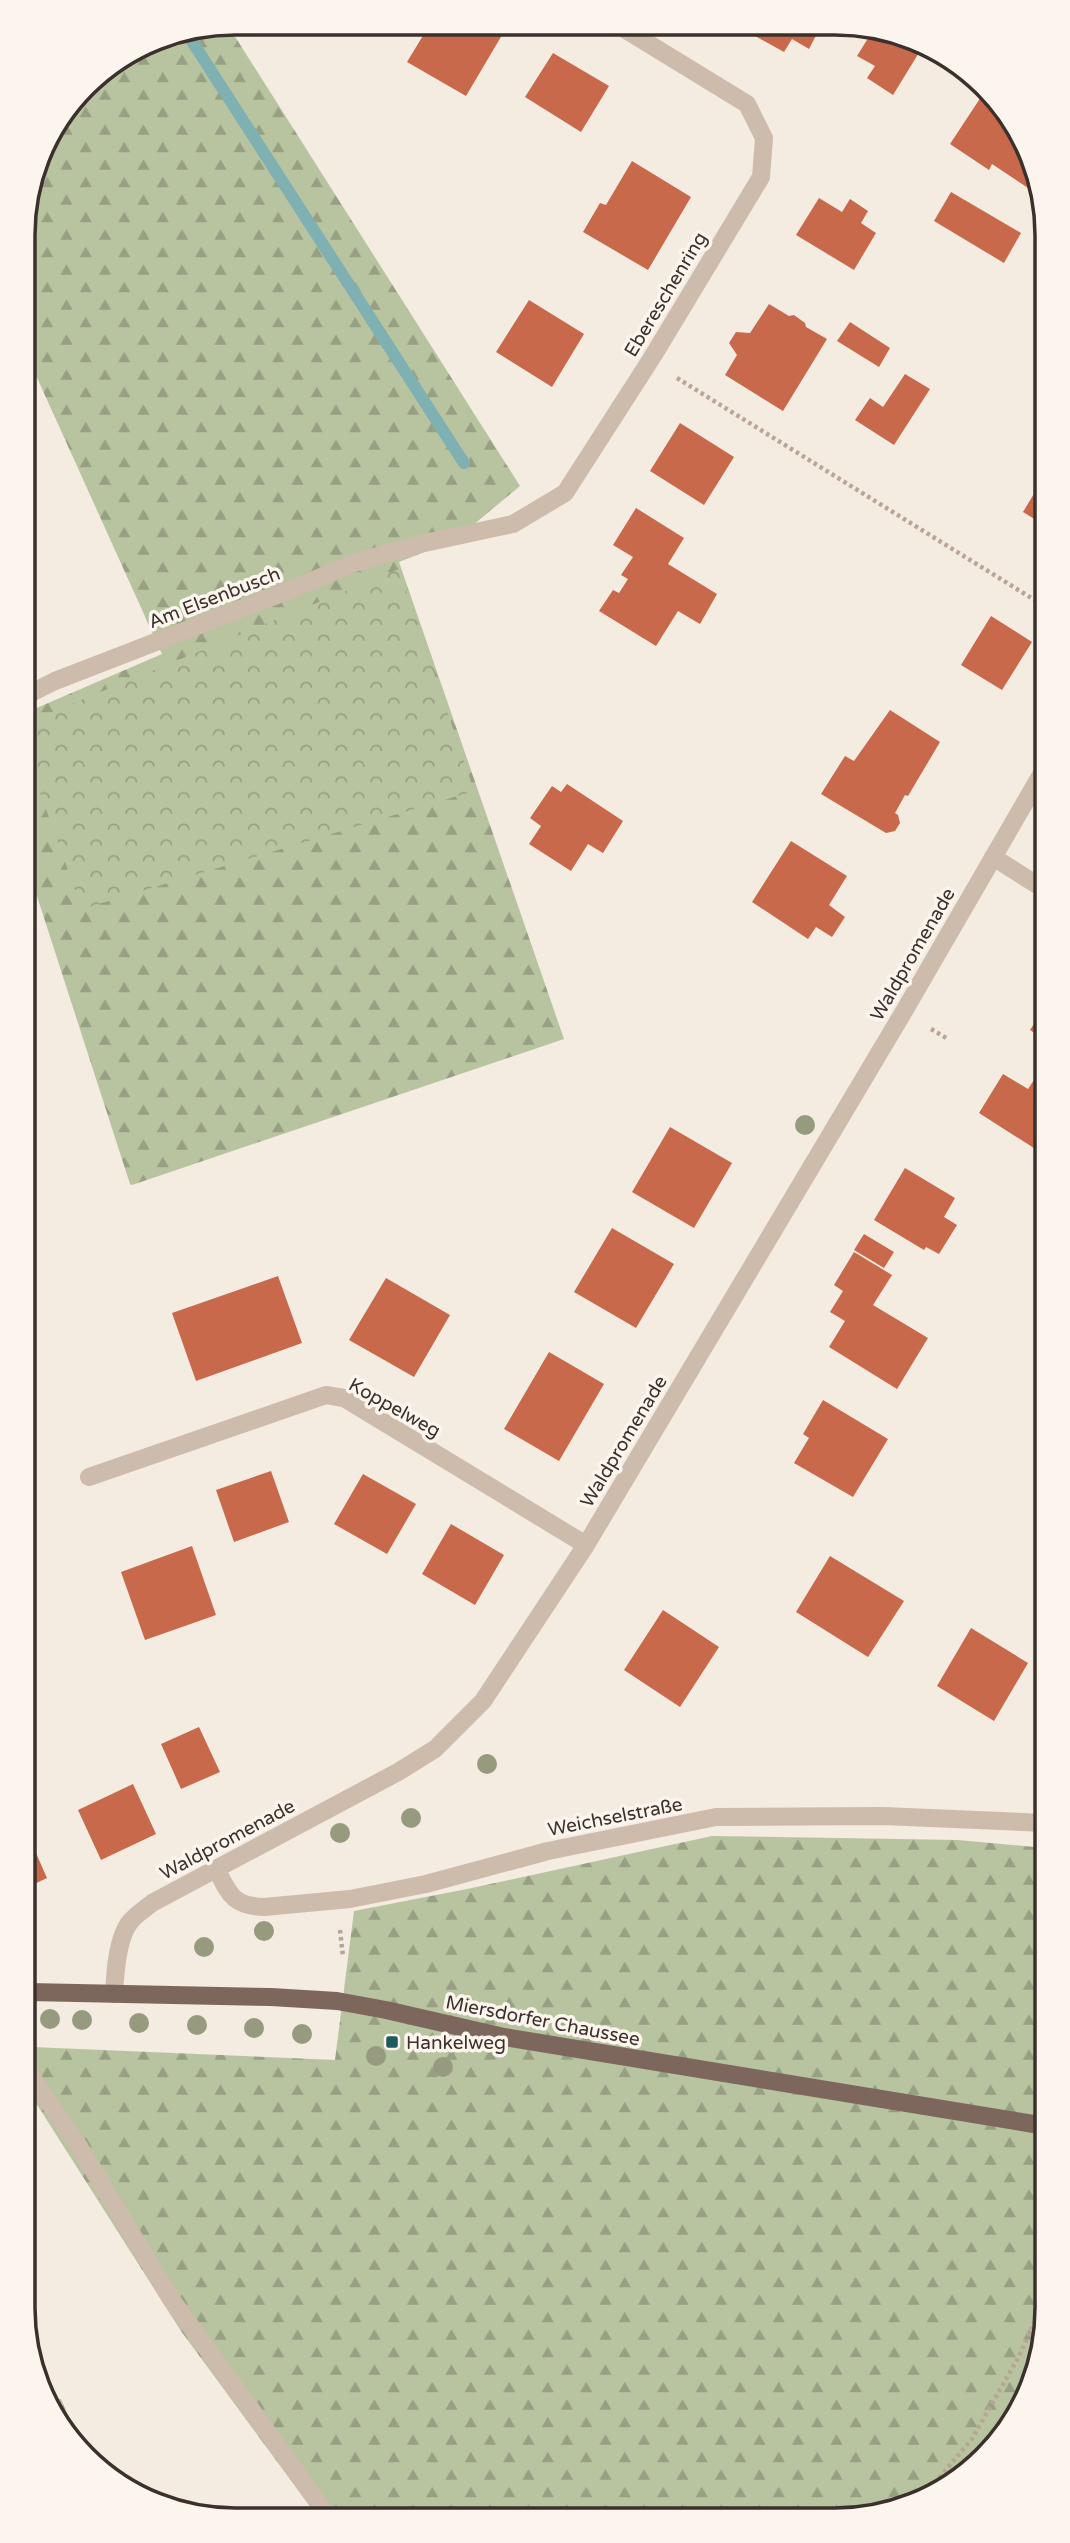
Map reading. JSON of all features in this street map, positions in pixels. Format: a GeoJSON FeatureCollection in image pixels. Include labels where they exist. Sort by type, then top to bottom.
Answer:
{"type":"FeatureCollection","features":[{"type":"Feature","properties":{"kind":"main road","name":"Miersdorfer Chaussee"},"geometry":{"type":"LineString","coordinates":[[35,1992],[337,2001],[504,2037],[1035,2124]]}},
{"type":"Feature","properties":{"kind":"street","name":"Ebereschenring"},"geometry":{"type":"LineString","coordinates":[[420,544],[513,524],[565,494],[761,177],[764,138],[747,104],[634,35]]}},
{"type":"Feature","properties":{"kind":"street","name":"Am Elsenbusch"},"geometry":{"type":"LineString","coordinates":[[35,691],[354,563],[420,544]]}},
{"type":"Feature","properties":{"kind":"street","name":"Waldpromenade"},"geometry":{"type":"LineString","coordinates":[[114,1994],[115,1961],[130,1922],[152,1903],[398,1772],[435,1749],[483,1701],[586,1545],[896,1025],[1035,785]]}},
{"type":"Feature","properties":{"kind":"street"},"geometry":{"type":"LineString","coordinates":[[993,857],[1035,884]]}},
{"type":"Feature","properties":{"kind":"street","name":"Koppelweg"},"geometry":{"type":"LineString","coordinates":[[89,1477],[326,1395],[344,1398],[586,1545]]}},
{"type":"Feature","properties":{"kind":"street","name":"Weichselstraße"},"geometry":{"type":"LineString","coordinates":[[217,1870],[231,1898],[251,1906],[264,1907],[350,1899],[426,1884],[548,1851],[716,1817],[893,1816],[1035,1823]]}},
{"type":"Feature","properties":{"kind":"street"},"geometry":{"type":"LineString","coordinates":[[35,2082],[78,2145],[171,2299],[322,2508]]}},
{"type":"Feature","properties":{"kind":"path"},"geometry":{"type":"LineString","coordinates":[[649,361],[1035,600]]}},
{"type":"Feature","properties":{"kind":"path"},"geometry":{"type":"LineString","coordinates":[[939,2478],[972,2439],[1018,2358],[1035,2322]]}},
{"type":"Feature","properties":{"kind":"green space"},"geometry":{"type":"Polygon","coordinates":[[[234,35],[520,486],[455,540],[399,562],[564,1039],[130,1184],[35,890],[35,709],[162,654],[35,373],[35,222],[50,158],[76,113],[103,85],[135,62],[158,50],[196,39],[234,35]]]}},
{"type":"Feature","properties":{"kind":"green space"},"geometry":{"type":"Polygon","coordinates":[[[399,569],[474,791],[82,909],[35,779],[35,719],[399,569]]]}},
{"type":"Feature","properties":{"kind":"green space"},"geometry":{"type":"Polygon","coordinates":[[[712,1836],[958,1840],[1035,1847],[1035,2321],[1024,2372],[1014,2396],[994,2430],[967,2458],[946,2474],[899,2497],[861,2506],[835,2508],[311,2508],[181,2331],[35,2101],[35,2047],[335,2060],[354,1911],[712,1836]]]}},
{"type":"Feature","properties":{"kind":"green space"},"geometry":{"type":"Polygon","coordinates":[[[57,2399],[61,2399],[71,2422],[57,2399]]]}},
{"type":"Feature","properties":{"kind":"building"},"geometry":{"type":"Polygon","coordinates":[[[423,35],[502,35],[466,96],[407,62],[423,35]]]}},
{"type":"Feature","properties":{"kind":"building"},"geometry":{"type":"Polygon","coordinates":[[[753,35],[816,35],[809,49],[792,39],[784,52],[753,35]]]}},
{"type":"Feature","properties":{"kind":"building"},"geometry":{"type":"Polygon","coordinates":[[[868,38],[918,54],[893,95],[867,78],[875,66],[857,56],[868,38]]]}},
{"type":"Feature","properties":{"kind":"building"},"geometry":{"type":"Polygon","coordinates":[[[553,53],[609,86],[581,132],[525,97],[553,53]]]}},
{"type":"Feature","properties":{"kind":"building"},"geometry":{"type":"Polygon","coordinates":[[[980,98],[1001,124],[1014,147],[1029,189],[992,164],[989,170],[950,144],[980,98]]]}},
{"type":"Feature","properties":{"kind":"building"},"geometry":{"type":"Polygon","coordinates":[[[632,161],[691,197],[648,270],[583,232],[600,203],[606,205],[632,161]]]}},
{"type":"Feature","properties":{"kind":"building"},"geometry":{"type":"Polygon","coordinates":[[[951,192],[1021,233],[1004,263],[934,221],[951,192]]]}},
{"type":"Feature","properties":{"kind":"building"},"geometry":{"type":"Polygon","coordinates":[[[819,198],[842,212],[850,199],[868,211],[861,223],[876,233],[854,270],[796,235],[819,198]]]}},
{"type":"Feature","properties":{"kind":"building"},"geometry":{"type":"Polygon","coordinates":[[[529,300],[584,334],[552,387],[496,352],[529,300]]]}},
{"type":"Feature","properties":{"kind":"building"},"geometry":{"type":"Polygon","coordinates":[[[769,304],[789,316],[794,315],[805,323],[806,327],[827,339],[783,411],[725,375],[737,355],[729,343],[736,332],[750,333],[769,304]]]}},
{"type":"Feature","properties":{"kind":"building"},"geometry":{"type":"Polygon","coordinates":[[[850,322],[890,348],[879,367],[837,341],[850,322]]]}},
{"type":"Feature","properties":{"kind":"building"},"geometry":{"type":"Polygon","coordinates":[[[905,374],[930,389],[894,445],[855,420],[870,398],[883,407],[905,374]]]}},
{"type":"Feature","properties":{"kind":"building"},"geometry":{"type":"Polygon","coordinates":[[[680,423],[734,457],[704,505],[650,471],[680,423]]]}},
{"type":"Feature","properties":{"kind":"building"},"geometry":{"type":"Polygon","coordinates":[[[1035,492],[1035,519],[1023,512],[1035,492]]]}},
{"type":"Feature","properties":{"kind":"building"},"geometry":{"type":"Polygon","coordinates":[[[636,508],[684,538],[668,564],[717,594],[700,624],[678,611],[656,646],[599,611],[613,590],[619,593],[628,579],[621,575],[633,557],[613,545],[636,508]]]}},
{"type":"Feature","properties":{"kind":"building"},"geometry":{"type":"Polygon","coordinates":[[[991,616],[1032,642],[1002,690],[961,665],[991,616]]]}},
{"type":"Feature","properties":{"kind":"building"},"geometry":{"type":"Polygon","coordinates":[[[890,710],[940,742],[895,813],[900,823],[895,831],[886,833],[821,794],[845,756],[854,761],[890,710]]]}},
{"type":"Feature","properties":{"kind":"building"},"geometry":{"type":"Polygon","coordinates":[[[567,784],[623,821],[603,853],[588,844],[571,871],[529,844],[541,826],[530,818],[552,786],[561,792],[567,784]]]}},
{"type":"Feature","properties":{"kind":"building"},"geometry":{"type":"Polygon","coordinates":[[[791,841],[847,876],[829,905],[845,917],[832,937],[816,927],[808,939],[752,902],[791,841]]]}},
{"type":"Feature","properties":{"kind":"building"},"geometry":{"type":"Polygon","coordinates":[[[1003,1074],[1028,1089],[1034,1080],[1035,1149],[979,1113],[1003,1074]]]}},
{"type":"Feature","properties":{"kind":"building"},"geometry":{"type":"Polygon","coordinates":[[[670,1127],[732,1163],[694,1228],[632,1192],[670,1127]]]}},
{"type":"Feature","properties":{"kind":"building"},"geometry":{"type":"Polygon","coordinates":[[[905,1168],[955,1198],[944,1217],[957,1225],[939,1254],[926,1247],[924,1250],[874,1220],[905,1168]]]}},
{"type":"Feature","properties":{"kind":"building"},"geometry":{"type":"Polygon","coordinates":[[[612,1228],[674,1264],[636,1328],[574,1292],[612,1228]]]}},
{"type":"Feature","properties":{"kind":"building"},"geometry":{"type":"Polygon","coordinates":[[[864,1234],[894,1252],[884,1268],[854,1250],[864,1234]]]}},
{"type":"Feature","properties":{"kind":"building"},"geometry":{"type":"Polygon","coordinates":[[[854,1252],[892,1275],[873,1305],[928,1338],[897,1389],[829,1347],[845,1321],[830,1312],[843,1291],[834,1285],[854,1252]]]}},
{"type":"Feature","properties":{"kind":"building"},"geometry":{"type":"Polygon","coordinates":[[[278,1276],[302,1343],[196,1381],[172,1313],[278,1276]]]}},
{"type":"Feature","properties":{"kind":"building"},"geometry":{"type":"Polygon","coordinates":[[[386,1278],[450,1315],[414,1377],[349,1340],[386,1278]]]}},
{"type":"Feature","properties":{"kind":"building"},"geometry":{"type":"Polygon","coordinates":[[[549,1352],[604,1384],[559,1461],[504,1429],[549,1352]]]}},
{"type":"Feature","properties":{"kind":"building"},"geometry":{"type":"Polygon","coordinates":[[[823,1400],[888,1439],[853,1497],[794,1463],[809,1438],[803,1434],[823,1400]]]}},
{"type":"Feature","properties":{"kind":"building"},"geometry":{"type":"Polygon","coordinates":[[[271,1471],[289,1522],[234,1542],[216,1490],[271,1471]]]}},
{"type":"Feature","properties":{"kind":"building"},"geometry":{"type":"Polygon","coordinates":[[[363,1474],[416,1504],[387,1554],[334,1524],[363,1474]]]}},
{"type":"Feature","properties":{"kind":"building"},"geometry":{"type":"Polygon","coordinates":[[[451,1524],[504,1555],[475,1605],[422,1574],[451,1524]]]}},
{"type":"Feature","properties":{"kind":"building"},"geometry":{"type":"Polygon","coordinates":[[[192,1546],[216,1615],[145,1640],[121,1572],[192,1546]]]}},
{"type":"Feature","properties":{"kind":"building"},"geometry":{"type":"Polygon","coordinates":[[[830,1556],[904,1601],[868,1657],[796,1612],[830,1556]]]}},
{"type":"Feature","properties":{"kind":"building"},"geometry":{"type":"Polygon","coordinates":[[[663,1610],[719,1647],[680,1707],[624,1670],[663,1610]]]}},
{"type":"Feature","properties":{"kind":"building"},"geometry":{"type":"Polygon","coordinates":[[[971,1628],[1028,1663],[994,1721],[937,1686],[971,1628]]]}},
{"type":"Feature","properties":{"kind":"building"},"geometry":{"type":"Polygon","coordinates":[[[199,1727],[220,1772],[181,1789],[161,1744],[199,1727]]]}},
{"type":"Feature","properties":{"kind":"building"},"geometry":{"type":"Polygon","coordinates":[[[133,1784],[156,1834],[101,1860],[78,1810],[133,1784]]]}},
{"type":"Feature","properties":{"kind":"building"},"geometry":{"type":"Polygon","coordinates":[[[35,1851],[47,1878],[35,1884],[35,1851]]]}},
{"type":"Feature","properties":{"kind":"waterway"},"geometry":{"type":"LineString","coordinates":[[191,40],[464,463]]}},
{"type":"Feature","properties":{"kind":"place","name":"Hankelweg"},"geometry":{"type":"Point","coordinates":[392,2042]}}]}
